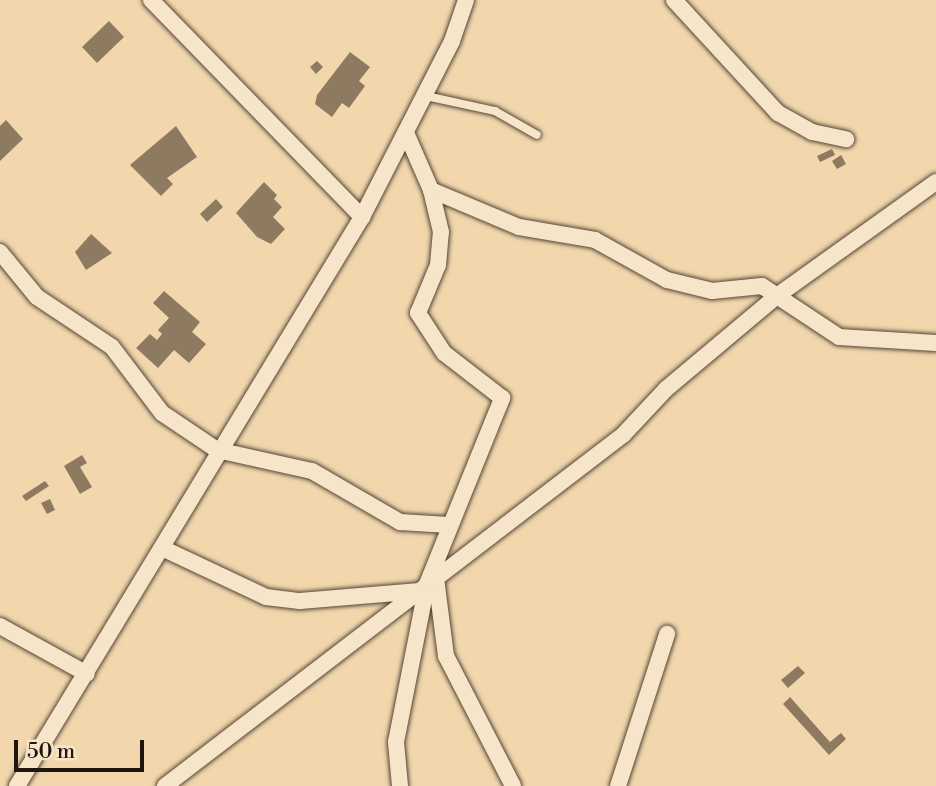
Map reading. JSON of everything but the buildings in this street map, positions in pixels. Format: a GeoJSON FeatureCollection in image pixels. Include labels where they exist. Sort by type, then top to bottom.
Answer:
{"type":"FeatureCollection","features":[{"type":"Feature","properties":{"kind":"street"},"geometry":{"type":"LineString","coordinates":[[152,0],[362,217]]}},
{"type":"Feature","properties":{"kind":"street"},"geometry":{"type":"LineString","coordinates":[[674,0],[778,113],[812,132],[846,139]]}},
{"type":"Feature","properties":{"kind":"street"},"geometry":{"type":"LineString","coordinates":[[17,786],[162,548],[217,450],[362,217],[426,96],[467,1]]}},
{"type":"Feature","properties":{"kind":"street"},"geometry":{"type":"LineString","coordinates":[[400,786],[396,742],[428,584],[449,525],[502,398],[444,353],[418,313],[440,254],[431,190],[407,135]]}},
{"type":"Feature","properties":{"kind":"street"},"geometry":{"type":"LineString","coordinates":[[165,786],[623,435],[666,389],[778,295],[936,182]]}},
{"type":"Feature","properties":{"kind":"street"},"geometry":{"type":"LineString","coordinates":[[431,190],[519,227],[596,240],[667,280],[712,291],[754,284],[778,295],[839,337],[936,343]]}},
{"type":"Feature","properties":{"kind":"street"},"geometry":{"type":"LineString","coordinates":[[0,252],[37,297],[112,346],[162,413],[217,450],[312,471],[412,526],[449,525]]}},
{"type":"Feature","properties":{"kind":"street"},"geometry":{"type":"LineString","coordinates":[[162,548],[266,597],[300,601],[428,584]]}},
{"type":"Feature","properties":{"kind":"street"},"geometry":{"type":"LineString","coordinates":[[428,584],[446,656],[513,786]]}},
{"type":"Feature","properties":{"kind":"street"},"geometry":{"type":"LineString","coordinates":[[0,626],[87,674]]}},
{"type":"Feature","properties":{"kind":"street"},"geometry":{"type":"LineString","coordinates":[[618,786],[667,634]]}},
{"type":"Feature","properties":{"kind":"lane"},"geometry":{"type":"LineString","coordinates":[[426,96],[495,111],[537,135]]}}]}
